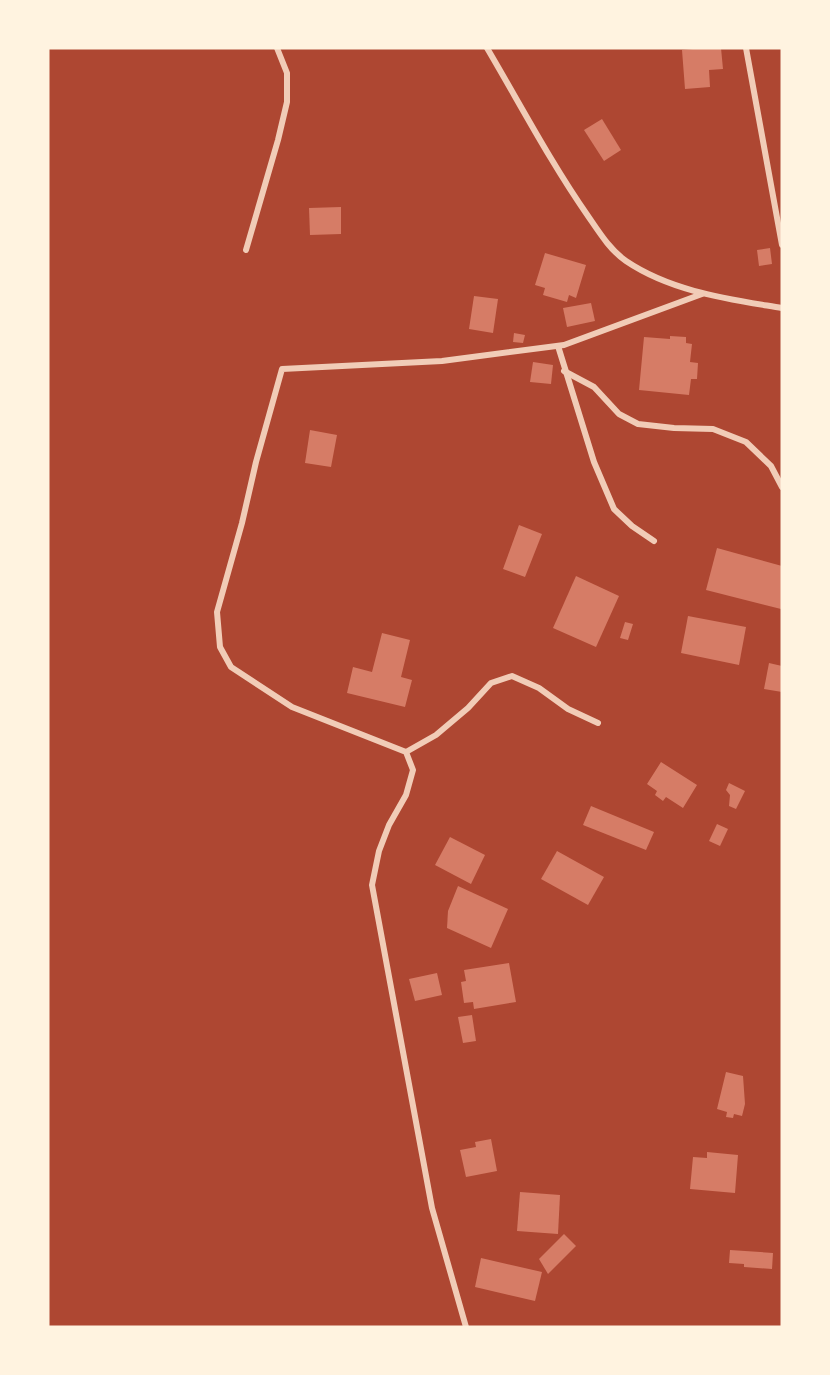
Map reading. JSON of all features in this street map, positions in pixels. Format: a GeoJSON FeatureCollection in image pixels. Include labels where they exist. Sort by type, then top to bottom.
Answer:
{"type":"FeatureCollection","features":[{"type":"Feature","properties":{"kind":"street"},"geometry":{"type":"LineString","coordinates":[[246,250],[287,102],[286,73],[277,48]]}},
{"type":"Feature","properties":{"kind":"street"},"geometry":{"type":"LineString","coordinates":[[487,48],[574,196],[608,243],[625,260],[645,272],[702,294],[782,308]]}},
{"type":"Feature","properties":{"kind":"street"},"geometry":{"type":"LineString","coordinates":[[746,48],[782,245]]}},
{"type":"Feature","properties":{"kind":"street"},"geometry":{"type":"LineString","coordinates":[[466,1327],[432,1208],[372,885],[379,851],[389,825],[406,795],[413,770],[406,752],[292,707],[231,667],[220,647],[218,612],[282,369],[442,362],[558,346],[633,321],[702,294]]}},
{"type":"Feature","properties":{"kind":"street"},"geometry":{"type":"LineString","coordinates":[[558,346],[594,462],[614,508],[632,526],[654,541]]}},
{"type":"Feature","properties":{"kind":"street"},"geometry":{"type":"LineString","coordinates":[[564,371],[594,387],[619,414],[638,424],[713,429],[746,442],[771,466],[782,487]]}},
{"type":"Feature","properties":{"kind":"street"},"geometry":{"type":"LineString","coordinates":[[406,752],[436,735],[468,708],[491,683],[512,676],[539,688],[568,709],[598,723]]}},
{"type":"Feature","properties":{"kind":"shaded area"},"geometry":{"type":"Polygon","coordinates":[[[48,48],[782,48],[782,1327],[48,1327],[48,48]]]}},
{"type":"Feature","properties":{"kind":"building"},"geometry":{"type":"Polygon","coordinates":[[[721,48],[723,69],[709,70],[710,87],[685,89],[682,50],[721,48]]]}},
{"type":"Feature","properties":{"kind":"building"},"geometry":{"type":"Polygon","coordinates":[[[602,119],[621,150],[604,161],[584,130],[602,119]]]}},
{"type":"Feature","properties":{"kind":"building"},"geometry":{"type":"Polygon","coordinates":[[[341,207],[341,234],[310,235],[309,208],[341,207]]]}},
{"type":"Feature","properties":{"kind":"building"},"geometry":{"type":"Polygon","coordinates":[[[770,248],[772,264],[759,266],[757,250],[770,248]]]}},
{"type":"Feature","properties":{"kind":"building"},"geometry":{"type":"Polygon","coordinates":[[[545,253],[586,265],[576,298],[569,295],[567,302],[543,295],[545,288],[535,285],[545,253]]]}},
{"type":"Feature","properties":{"kind":"building"},"geometry":{"type":"Polygon","coordinates":[[[474,296],[498,299],[493,333],[469,329],[474,296]]]}},
{"type":"Feature","properties":{"kind":"building"},"geometry":{"type":"Polygon","coordinates":[[[591,303],[595,321],[567,327],[563,308],[591,303]]]}},
{"type":"Feature","properties":{"kind":"building"},"geometry":{"type":"Polygon","coordinates":[[[514,333],[525,335],[523,343],[513,342],[514,333]]]}},
{"type":"Feature","properties":{"kind":"building"},"geometry":{"type":"Polygon","coordinates":[[[670,336],[686,337],[686,343],[692,344],[690,362],[698,363],[697,379],[691,379],[689,395],[639,390],[644,337],[670,339],[670,336]]]}},
{"type":"Feature","properties":{"kind":"building"},"geometry":{"type":"Polygon","coordinates":[[[533,362],[553,365],[551,384],[530,382],[533,362]]]}},
{"type":"Feature","properties":{"kind":"building"},"geometry":{"type":"Polygon","coordinates":[[[310,430],[337,435],[331,467],[305,463],[310,430]]]}},
{"type":"Feature","properties":{"kind":"building"},"geometry":{"type":"Polygon","coordinates":[[[519,525],[542,534],[525,577],[503,569],[519,525]]]}},
{"type":"Feature","properties":{"kind":"building"},"geometry":{"type":"Polygon","coordinates":[[[717,548],[782,566],[781,609],[706,590],[717,548]]]}},
{"type":"Feature","properties":{"kind":"building"},"geometry":{"type":"Polygon","coordinates":[[[576,576],[619,596],[596,647],[553,628],[576,576]]]}},
{"type":"Feature","properties":{"kind":"building"},"geometry":{"type":"Polygon","coordinates":[[[688,616],[746,627],[739,665],[681,653],[688,616]]]}},
{"type":"Feature","properties":{"kind":"building"},"geometry":{"type":"Polygon","coordinates":[[[625,622],[633,624],[628,640],[620,638],[625,622]]]}},
{"type":"Feature","properties":{"kind":"building"},"geometry":{"type":"Polygon","coordinates":[[[382,633],[410,640],[401,677],[412,680],[405,707],[347,693],[353,667],[372,672],[382,633]]]}},
{"type":"Feature","properties":{"kind":"building"},"geometry":{"type":"Polygon","coordinates":[[[769,663],[782,666],[782,692],[764,689],[769,663]]]}},
{"type":"Feature","properties":{"kind":"building"},"geometry":{"type":"Polygon","coordinates":[[[661,762],[697,785],[683,808],[666,797],[663,801],[655,795],[657,791],[647,784],[661,762]]]}},
{"type":"Feature","properties":{"kind":"building"},"geometry":{"type":"Polygon","coordinates":[[[729,783],[745,791],[736,809],[729,806],[730,795],[726,790],[729,783]]]}},
{"type":"Feature","properties":{"kind":"building"},"geometry":{"type":"Polygon","coordinates":[[[591,806],[654,832],[646,850],[583,825],[591,806]]]}},
{"type":"Feature","properties":{"kind":"building"},"geometry":{"type":"Polygon","coordinates":[[[717,824],[728,829],[720,846],[709,841],[717,824]]]}},
{"type":"Feature","properties":{"kind":"building"},"geometry":{"type":"Polygon","coordinates":[[[450,837],[485,855],[471,884],[435,865],[450,837]]]}},
{"type":"Feature","properties":{"kind":"building"},"geometry":{"type":"Polygon","coordinates":[[[557,851],[604,877],[588,905],[541,879],[557,851]]]}},
{"type":"Feature","properties":{"kind":"building"},"geometry":{"type":"Polygon","coordinates":[[[458,886],[508,909],[491,948],[447,928],[448,911],[458,886]]]}},
{"type":"Feature","properties":{"kind":"building"},"geometry":{"type":"Polygon","coordinates":[[[509,963],[516,1002],[474,1009],[473,1002],[464,1003],[461,982],[466,981],[464,970],[509,963]]]}},
{"type":"Feature","properties":{"kind":"building"},"geometry":{"type":"Polygon","coordinates":[[[437,973],[442,995],[415,1001],[409,979],[437,973]]]}},
{"type":"Feature","properties":{"kind":"building"},"geometry":{"type":"Polygon","coordinates":[[[472,1015],[476,1041],[463,1043],[458,1017],[472,1015]]]}},
{"type":"Feature","properties":{"kind":"building"},"geometry":{"type":"Polygon","coordinates":[[[726,1072],[743,1076],[745,1104],[742,1116],[734,1114],[733,1118],[726,1117],[727,1112],[717,1109],[726,1072]]]}},
{"type":"Feature","properties":{"kind":"building"},"geometry":{"type":"Polygon","coordinates":[[[491,1139],[497,1171],[466,1177],[460,1150],[476,1147],[475,1142],[491,1139]]]}},
{"type":"Feature","properties":{"kind":"building"},"geometry":{"type":"Polygon","coordinates":[[[707,1152],[738,1155],[735,1193],[690,1189],[693,1157],[707,1158],[707,1152]]]}},
{"type":"Feature","properties":{"kind":"building"},"geometry":{"type":"Polygon","coordinates":[[[520,1192],[560,1195],[558,1234],[517,1231],[520,1192]]]}},
{"type":"Feature","properties":{"kind":"building"},"geometry":{"type":"Polygon","coordinates":[[[564,1234],[576,1246],[548,1274],[539,1259],[564,1234]]]}},
{"type":"Feature","properties":{"kind":"building"},"geometry":{"type":"Polygon","coordinates":[[[730,1250],[773,1253],[772,1269],[744,1267],[744,1264],[729,1263],[730,1250]]]}},
{"type":"Feature","properties":{"kind":"building"},"geometry":{"type":"Polygon","coordinates":[[[481,1258],[542,1272],[535,1301],[475,1287],[481,1258]]]}}]}
